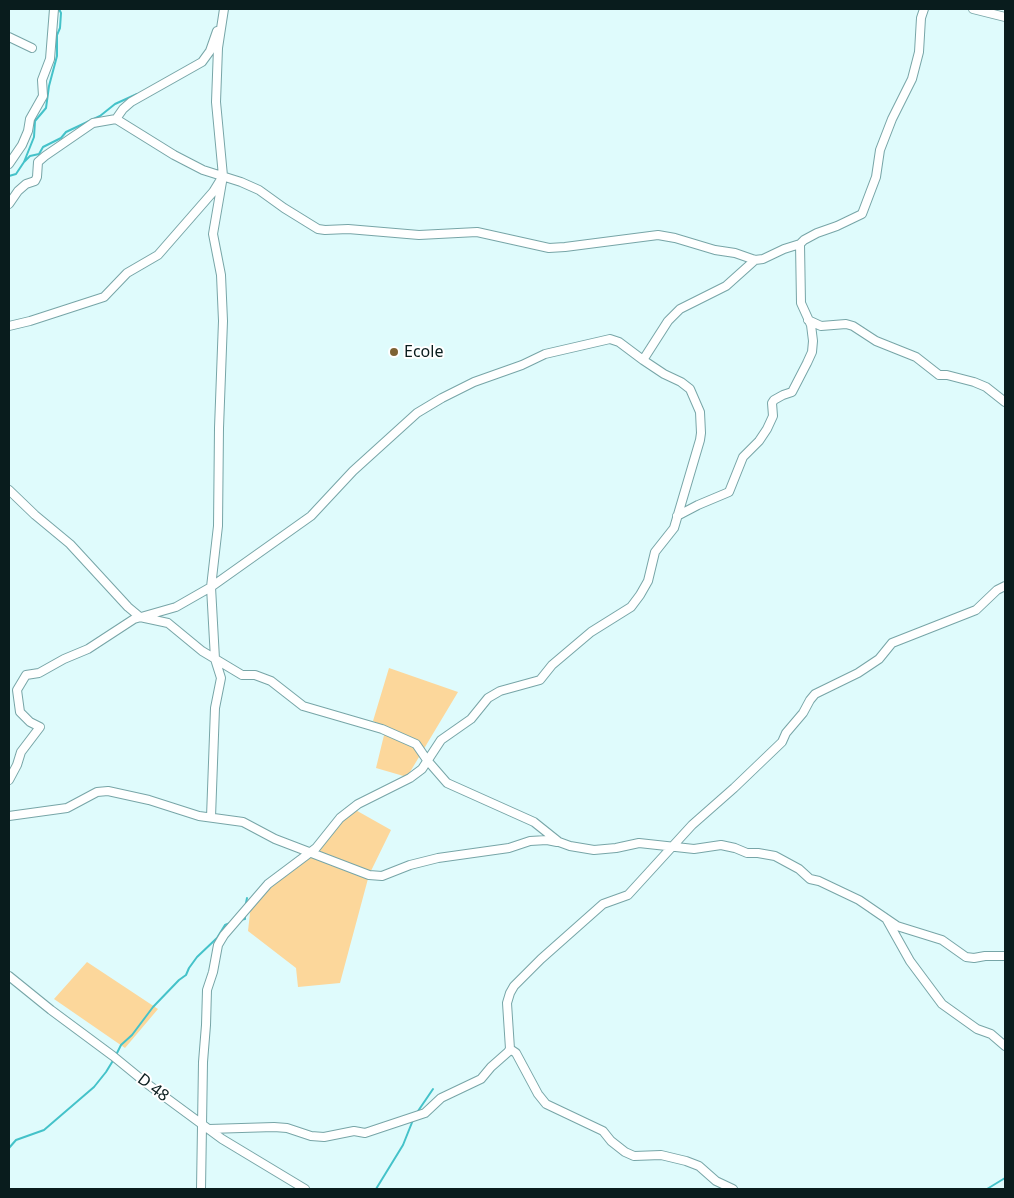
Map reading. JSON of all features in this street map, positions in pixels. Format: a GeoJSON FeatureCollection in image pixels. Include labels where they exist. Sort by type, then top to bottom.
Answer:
{"type":"FeatureCollection","features":[{"type":"Feature","properties":{"kind":"street"},"geometry":{"type":"LineString","coordinates":[[9,163],[22,145],[28,131],[30,119],[43,96],[42,80],[50,59],[54,9]]}},
{"type":"Feature","properties":{"kind":"street"},"geometry":{"type":"LineString","coordinates":[[116,118],[174,155],[203,170],[259,190],[284,208],[318,228],[326,230],[348,229],[419,235],[477,232],[549,248],[658,235],[715,250],[735,253],[755,260],[763,259],[800,244],[817,233],[862,214],[876,177],[880,150],[912,79],[919,52],[921,18],[924,9]]}},
{"type":"Feature","properties":{"kind":"street"},"geometry":{"type":"LineString","coordinates":[[973,9],[1005,17]]}},
{"type":"Feature","properties":{"kind":"street"},"geometry":{"type":"LineString","coordinates":[[9,204],[18,191],[26,184],[35,180],[38,162],[45,156],[93,123],[116,118],[131,102],[202,62],[210,51],[224,10]]}},
{"type":"Feature","properties":{"kind":"street"},"geometry":{"type":"LineString","coordinates":[[211,817],[214,708],[221,678],[215,659],[211,587],[218,526],[218,428],[223,321],[221,275],[213,234],[223,176],[216,102],[218,48],[224,10]]}},
{"type":"Feature","properties":{"kind":"street"},"geometry":{"type":"LineString","coordinates":[[9,36],[32,48]]}},
{"type":"Feature","properties":{"kind":"street"},"geometry":{"type":"LineString","coordinates":[[9,326],[104,297],[127,273],[158,255],[213,192],[223,176]]}},
{"type":"Feature","properties":{"kind":"street"},"geometry":{"type":"LineString","coordinates":[[677,516],[729,492],[743,457],[759,441],[767,429],[773,416],[772,403],[774,400],[792,392],[812,352],[811,325],[801,303],[800,244]]}},
{"type":"Feature","properties":{"kind":"street"},"geometry":{"type":"LineString","coordinates":[[643,360],[668,321],[680,310],[726,286],[755,260]]}},
{"type":"Feature","properties":{"kind":"street"},"geometry":{"type":"LineString","coordinates":[[808,320],[821,326],[846,324],[853,326],[876,341],[916,357],[940,375],[974,382],[986,387],[1005,402]]}},
{"type":"Feature","properties":{"kind":"street"},"geometry":{"type":"LineString","coordinates":[[9,780],[21,752],[40,727],[30,722],[20,712],[18,690],[26,675],[39,673],[64,659],[88,649],[134,619],[176,607],[211,587],[311,516],[353,471],[417,412],[474,382],[522,365],[545,354],[610,339],[619,342],[664,374],[681,382],[690,389],[700,412],[700,440],[674,528],[655,552],[648,581],[640,596],[631,607],[591,632],[552,665],[540,680],[500,691],[488,698],[472,719],[441,740],[422,768],[410,778],[358,804],[340,818],[316,848],[268,884],[224,935],[218,945],[213,972],[207,990],[203,1062],[206,1127],[201,1189]]}},
{"type":"Feature","properties":{"kind":"street"},"geometry":{"type":"LineString","coordinates":[[9,490],[70,544],[94,571],[107,582],[128,608],[140,617],[168,623],[202,652],[242,676],[254,675],[271,681],[303,706],[382,729],[416,744],[427,760],[447,782],[534,822],[559,842]]}},
{"type":"Feature","properties":{"kind":"street"},"geometry":{"type":"LineString","coordinates":[[510,1049],[507,1003],[514,986],[541,959],[603,904],[628,895],[692,825],[782,742],[786,733],[803,713],[815,694],[858,673],[879,659],[892,643],[976,610],[997,590],[1005,586]]}},
{"type":"Feature","properties":{"kind":"street"},"geometry":{"type":"LineString","coordinates":[[9,816],[67,808],[97,792],[108,791],[149,800],[198,816],[243,822],[275,839],[369,875],[382,876],[410,865],[438,858],[509,848],[530,841],[547,840],[594,850],[639,843],[694,849],[721,845],[747,853],[775,856],[799,869],[810,879],[819,881],[859,900],[897,926],[942,940],[966,956],[974,958],[1005,956]]}},
{"type":"Feature","properties":{"kind":"street"},"geometry":{"type":"LineString","coordinates":[[887,920],[910,962],[942,1004],[969,1024],[991,1034],[1005,1046]]}},
{"type":"Feature","properties":{"kind":"street","name":"D 48"},"geometry":{"type":"LineString","coordinates":[[9,976],[146,1083],[206,1127],[305,1189]]}},
{"type":"Feature","properties":{"kind":"street"},"geometry":{"type":"LineString","coordinates":[[206,1127],[287,1128],[311,1136],[324,1137],[342,1132],[354,1131],[365,1133],[377,1130],[425,1113],[441,1098],[481,1079],[510,1049]]}},
{"type":"Feature","properties":{"kind":"street"},"geometry":{"type":"LineString","coordinates":[[510,1049],[516,1053],[538,1094],[546,1104],[602,1131],[611,1142],[625,1152],[634,1156],[661,1155],[686,1160],[698,1166],[716,1181],[733,1189]]}},
{"type":"Feature","properties":{"kind":"shaded area"},"geometry":{"type":"Polygon","coordinates":[[[389,668],[458,692],[407,777],[376,768],[386,727],[373,721],[389,668]]]}},
{"type":"Feature","properties":{"kind":"shaded area"},"geometry":{"type":"Polygon","coordinates":[[[352,808],[391,830],[369,875],[340,983],[298,987],[296,968],[248,931],[251,904],[268,884],[316,848],[352,808]]]}},
{"type":"Feature","properties":{"kind":"shaded area"},"geometry":{"type":"Polygon","coordinates":[[[87,962],[158,1009],[125,1048],[54,999],[87,962]]]}},
{"type":"Feature","properties":{"kind":"waterway"},"geometry":{"type":"LineString","coordinates":[[9,176],[16,174],[24,162],[34,137],[35,121],[46,108],[49,86],[57,56],[57,35],[60,28],[61,13],[59,9]]}},
{"type":"Feature","properties":{"kind":"waterway"},"geometry":{"type":"LineString","coordinates":[[24,162],[30,156],[39,154],[43,147],[61,138],[66,132],[100,116],[115,104],[137,94]]}},
{"type":"Feature","properties":{"kind":"waterway"},"geometry":{"type":"LineString","coordinates":[[245,908],[247,898]]}},
{"type":"Feature","properties":{"kind":"waterway"},"geometry":{"type":"LineString","coordinates":[[240,920],[245,919],[245,915]]}},
{"type":"Feature","properties":{"kind":"waterway"},"geometry":{"type":"LineString","coordinates":[[116,1055],[121,1045],[132,1035],[153,1007],[186,975],[197,957],[217,938],[225,925],[230,923]]}},
{"type":"Feature","properties":{"kind":"waterway"},"geometry":{"type":"LineString","coordinates":[[9,1148],[16,1140],[44,1130],[94,1087],[114,1059]]}},
{"type":"Feature","properties":{"kind":"waterway"},"geometry":{"type":"LineString","coordinates":[[416,1114],[433,1089]]}},
{"type":"Feature","properties":{"kind":"waterway"},"geometry":{"type":"LineString","coordinates":[[376,1189],[403,1145],[413,1120]]}},
{"type":"Feature","properties":{"kind":"waterway"},"geometry":{"type":"LineString","coordinates":[[987,1189],[1005,1178]]}},
{"type":"Feature","properties":{"kind":"place","name":"Ecole"},"geometry":{"type":"Point","coordinates":[394,352]}}]}
